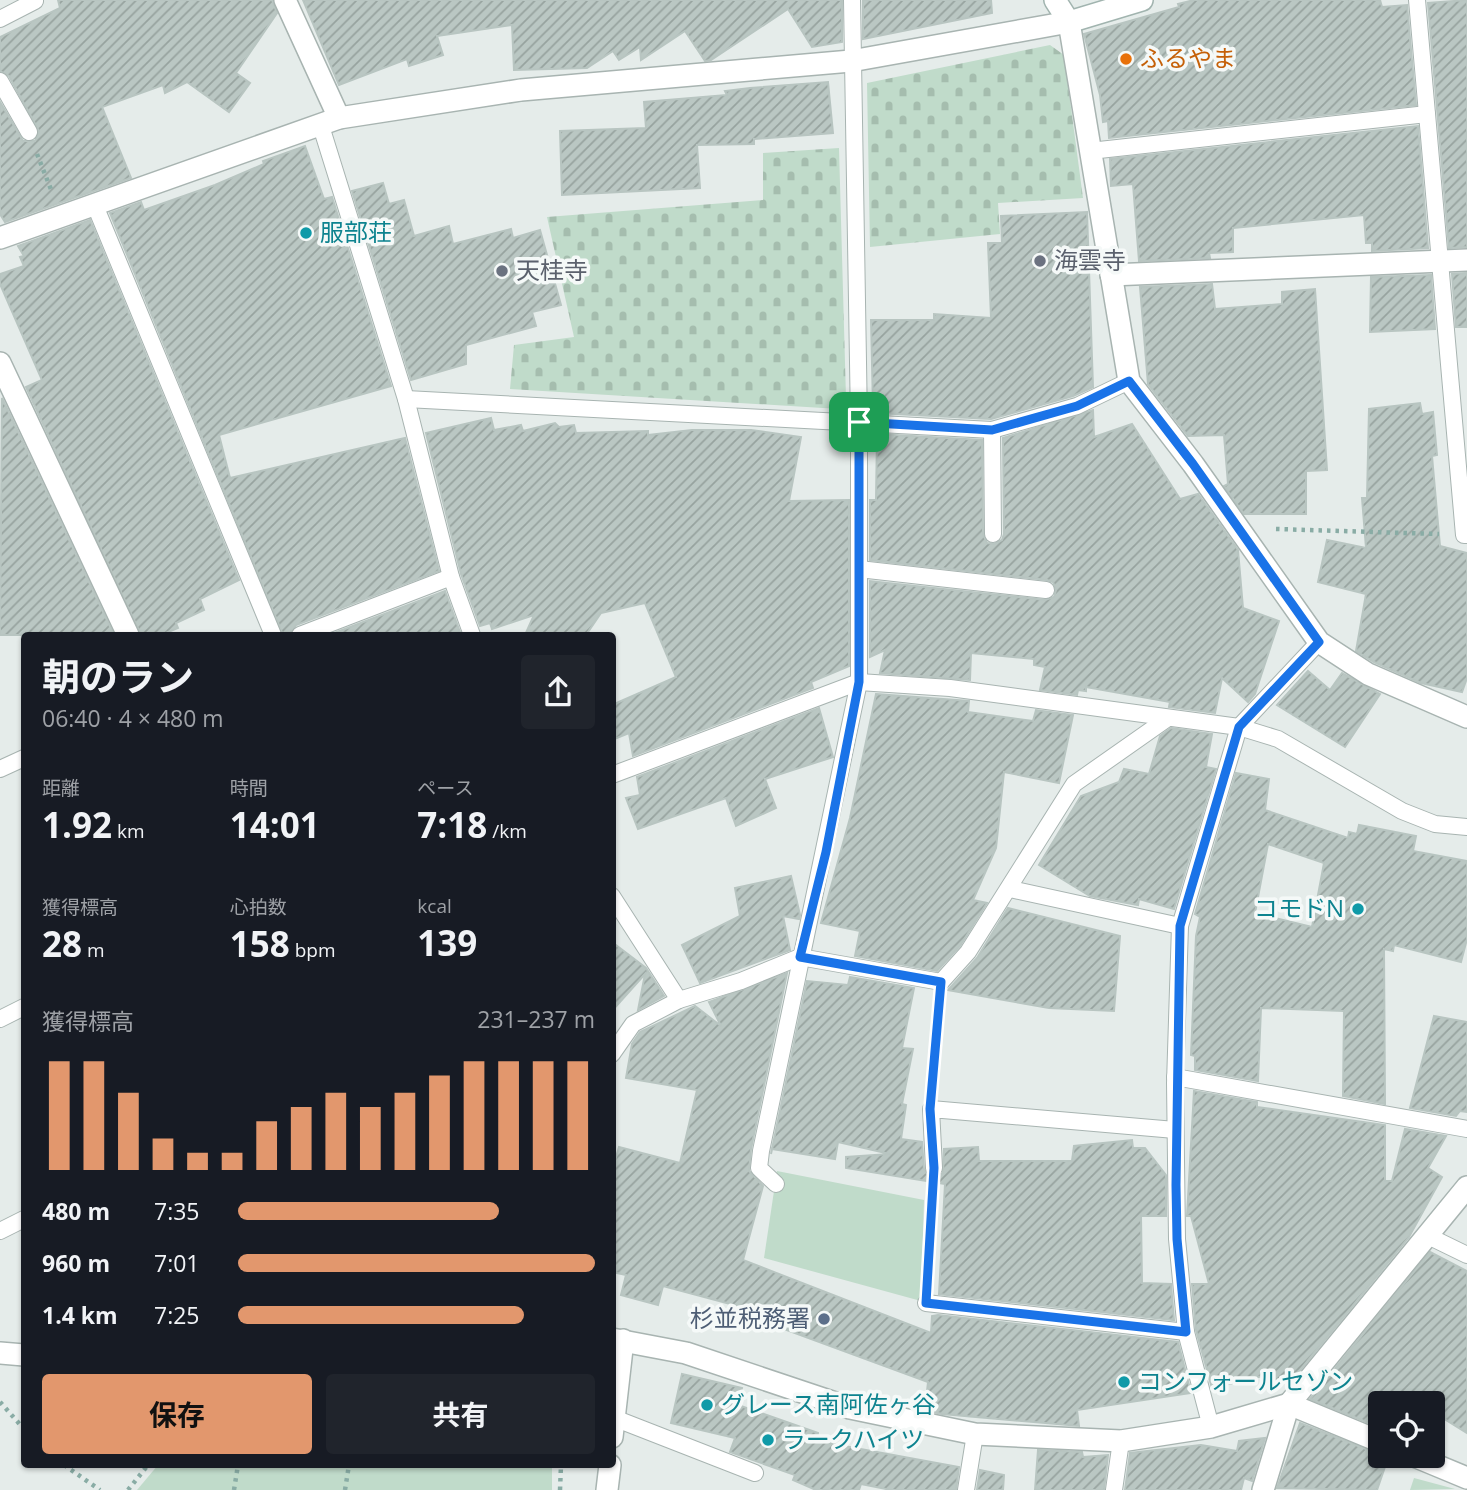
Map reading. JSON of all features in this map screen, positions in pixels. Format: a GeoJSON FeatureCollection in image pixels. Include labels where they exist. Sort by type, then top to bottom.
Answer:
{"type":"FeatureCollection","features":[{"type":"Feature","properties":{"kind":"street"},"geometry":{"type":"LineString","coordinates":[[285,0],[329,120]]}},
{"type":"Feature","properties":{"kind":"street"},"geometry":{"type":"LineString","coordinates":[[1055,0],[1069,22],[1129,381],[1319,642],[1368,674],[1467,717]]}},
{"type":"Feature","properties":{"kind":"street"},"geometry":{"type":"LineString","coordinates":[[0,239],[329,120],[521,90],[851,61],[1069,22],[1142,0]]}},
{"type":"Feature","properties":{"kind":"street"},"geometry":{"type":"LineString","coordinates":[[1111,275],[1467,260]]}},
{"type":"Feature","properties":{"kind":"street"},"geometry":{"type":"LineString","coordinates":[[0,363],[127,632]]}},
{"type":"Feature","properties":{"kind":"street"},"geometry":{"type":"LineString","coordinates":[[1263,1490],[1289,1404],[1467,1187]]}},
{"type":"Feature","properties":{"kind":"street"},"geometry":{"type":"LineString","coordinates":[[616,1375],[618,1340],[686,1353],[850,1408],[975,1434],[1121,1440],[1211,1427],[1289,1404],[1368,1437]]}},
{"type":"Feature","properties":{"kind":"street"},"geometry":{"type":"LineString","coordinates":[[0,1353],[21,1355]]}},
{"type":"Feature","properties":{"kind":"street"},"geometry":{"type":"LineString","coordinates":[[607,1490],[610,1468]]}},
{"type":"Feature","properties":{"kind":"street"},"geometry":{"type":"LineString","coordinates":[[1443,1468],[1467,1478]]}},
{"type":"Feature","properties":{"kind":"lane"},"geometry":{"type":"LineString","coordinates":[[776,1184],[759,1168],[761,1151],[800,957],[826,852],[859,682],[859,422],[852,0]]}},
{"type":"Feature","properties":{"kind":"lane"},"geometry":{"type":"LineString","coordinates":[[1417,0],[1466,535]]}},
{"type":"Feature","properties":{"kind":"lane"},"geometry":{"type":"LineString","coordinates":[[0,19],[35,1]]}},
{"type":"Feature","properties":{"kind":"lane"},"geometry":{"type":"LineString","coordinates":[[0,80],[29,132]]}},
{"type":"Feature","properties":{"kind":"lane"},"geometry":{"type":"LineString","coordinates":[[1090,152],[1427,114]]}},
{"type":"Feature","properties":{"kind":"lane"},"geometry":{"type":"LineString","coordinates":[[329,120],[406,399],[451,577],[471,632]]}},
{"type":"Feature","properties":{"kind":"lane"},"geometry":{"type":"LineString","coordinates":[[94,203],[272,632]]}},
{"type":"Feature","properties":{"kind":"lane"},"geometry":{"type":"LineString","coordinates":[[406,399],[992,430],[1077,406],[1129,381]]}},
{"type":"Feature","properties":{"kind":"lane"},"geometry":{"type":"LineString","coordinates":[[992,430],[993,534]]}},
{"type":"Feature","properties":{"kind":"lane"},"geometry":{"type":"LineString","coordinates":[[859,569],[1046,590]]}},
{"type":"Feature","properties":{"kind":"lane"},"geometry":{"type":"LineString","coordinates":[[308,632],[451,577]]}},
{"type":"Feature","properties":{"kind":"lane"},"geometry":{"type":"LineString","coordinates":[[1211,1427],[1186,1332],[1177,1239],[1175,1077],[1180,926],[1239,727],[1319,642]]}},
{"type":"Feature","properties":{"kind":"lane"},"geometry":{"type":"LineString","coordinates":[[616,773],[859,682],[950,688],[1239,727],[1279,739],[1402,811],[1434,824],[1467,827]]}},
{"type":"Feature","properties":{"kind":"lane"},"geometry":{"type":"LineString","coordinates":[[616,1048],[633,1024],[679,1000],[741,981],[800,957],[941,982],[968,952],[1010,890],[1074,784],[1168,718]]}},
{"type":"Feature","properties":{"kind":"lane"},"geometry":{"type":"LineString","coordinates":[[0,769],[21,759]]}},
{"type":"Feature","properties":{"kind":"lane"},"geometry":{"type":"LineString","coordinates":[[1010,890],[1180,926]]}},
{"type":"Feature","properties":{"kind":"lane"},"geometry":{"type":"LineString","coordinates":[[616,902],[679,1000]]}},
{"type":"Feature","properties":{"kind":"lane"},"geometry":{"type":"LineString","coordinates":[[0,1019],[21,1008]]}},
{"type":"Feature","properties":{"kind":"lane"},"geometry":{"type":"LineString","coordinates":[[1175,1077],[1467,1129]]}},
{"type":"Feature","properties":{"kind":"lane"},"geometry":{"type":"LineString","coordinates":[[934,1168],[930,1109],[1175,1130]]}},
{"type":"Feature","properties":{"kind":"lane"},"geometry":{"type":"LineString","coordinates":[[0,1231],[21,1220]]}},
{"type":"Feature","properties":{"kind":"lane"},"geometry":{"type":"LineString","coordinates":[[1428,1236],[1467,1255]]}},
{"type":"Feature","properties":{"kind":"lane"},"geometry":{"type":"LineString","coordinates":[[926,1303],[1186,1332]]}},
{"type":"Feature","properties":{"kind":"lane"},"geometry":{"type":"LineString","coordinates":[[616,1429],[755,1473]]}},
{"type":"Feature","properties":{"kind":"lane"},"geometry":{"type":"LineString","coordinates":[[966,1490],[975,1434]]}},
{"type":"Feature","properties":{"kind":"lane"},"geometry":{"type":"LineString","coordinates":[[1114,1490],[1121,1440]]}},
{"type":"Feature","properties":{"kind":"path"},"geometry":{"type":"LineString","coordinates":[[29,132],[61,215]]}},
{"type":"Feature","properties":{"kind":"path"},"geometry":{"type":"LineString","coordinates":[[1239,529],[1466,535]]}},
{"type":"Feature","properties":{"kind":"path"},"geometry":{"type":"LineString","coordinates":[[930,1109],[941,982]]}},
{"type":"Feature","properties":{"kind":"path"},"geometry":{"type":"LineString","coordinates":[[926,1303],[934,1168]]}},
{"type":"Feature","properties":{"kind":"path"},"geometry":{"type":"LineString","coordinates":[[0,1402],[21,1426]]}},
{"type":"Feature","properties":{"kind":"path"},"geometry":{"type":"LineString","coordinates":[[68,1468],[100,1490]]}},
{"type":"Feature","properties":{"kind":"path"},"geometry":{"type":"LineString","coordinates":[[128,1490],[146,1468]]}},
{"type":"Feature","properties":{"kind":"path"},"geometry":{"type":"LineString","coordinates":[[234,1490],[238,1468]]}},
{"type":"Feature","properties":{"kind":"path"},"geometry":{"type":"LineString","coordinates":[[345,1490],[349,1468]]}},
{"type":"Feature","properties":{"kind":"path"},"geometry":{"type":"LineString","coordinates":[[561,1468],[561,1490]]}},
{"type":"Feature","properties":{"kind":"green space"},"geometry":{"type":"Polygon","coordinates":[[[1050,45],[1064,55],[1083,198],[998,203],[1000,234],[870,247],[867,83],[1050,45]]]}},
{"type":"Feature","properties":{"kind":"green space"},"geometry":{"type":"Polygon","coordinates":[[[839,148],[846,398],[839,409],[510,389],[514,345],[574,337],[547,217],[763,200],[763,153],[839,148]]]}},
{"type":"Feature","properties":{"kind":"green space"},"geometry":{"type":"Polygon","coordinates":[[[777,1171],[924,1200],[921,1301],[764,1258],[777,1171]]]}},
{"type":"Feature","properties":{"kind":"green space"},"geometry":{"type":"Polygon","coordinates":[[[155,1468],[552,1468],[552,1490],[137,1490],[155,1468]]]}},
{"type":"Feature","properties":{"kind":"green space"},"geometry":{"type":"Polygon","coordinates":[[[1414,1478],[1455,1489],[1410,1490],[1414,1478]]]}},
{"type":"Feature","properties":{"kind":"building"},"geometry":{"type":"Polygon","coordinates":[[[58,0],[272,0],[277,13],[236,73],[250,83],[229,112],[187,82],[165,93],[163,85],[102,107],[131,178],[5,222],[0,214],[0,102],[23,141],[35,141],[39,131],[9,76],[0,71],[0,37],[60,8],[58,0]]]}},
{"type":"Feature","properties":{"kind":"building"},"geometry":{"type":"Polygon","coordinates":[[[303,0],[842,0],[842,42],[812,47],[788,9],[711,60],[705,61],[685,31],[641,60],[640,47],[619,60],[613,51],[587,68],[514,70],[512,25],[437,36],[443,55],[409,66],[407,59],[339,85],[303,0]]]}},
{"type":"Feature","properties":{"kind":"building"},"geometry":{"type":"Polygon","coordinates":[[[863,0],[991,0],[992,13],[863,39],[863,0]]]}},
{"type":"Feature","properties":{"kind":"building"},"geometry":{"type":"Polygon","coordinates":[[[1194,0],[1380,0],[1382,7],[1407,5],[1416,105],[1109,138],[1108,121],[1103,122],[1100,95],[1084,34],[1179,7],[1178,4],[1194,0]]]}},
{"type":"Feature","properties":{"kind":"building"},"geometry":{"type":"Polygon","coordinates":[[[1467,0],[1467,247],[1449,248],[1428,3],[1467,0]]]}},
{"type":"Feature","properties":{"kind":"building"},"geometry":{"type":"Polygon","coordinates":[[[828,82],[833,133],[754,139],[754,144],[697,145],[700,188],[562,195],[560,131],[646,128],[644,102],[727,95],[725,91],[750,88],[828,82]]]}},
{"type":"Feature","properties":{"kind":"building"},"geometry":{"type":"Polygon","coordinates":[[[1418,126],[1428,248],[1372,251],[1372,243],[1366,243],[1364,215],[1233,228],[1233,252],[1209,253],[1210,258],[1139,261],[1133,184],[1111,186],[1110,159],[1418,126]]]}},
{"type":"Feature","properties":{"kind":"building"},"geometry":{"type":"Polygon","coordinates":[[[305,146],[324,199],[332,197],[391,386],[219,435],[230,478],[405,438],[439,571],[296,625],[292,632],[282,632],[110,213],[141,202],[144,210],[215,185],[264,164],[263,161],[305,146]]]}},
{"type":"Feature","properties":{"kind":"building"},"geometry":{"type":"Polygon","coordinates":[[[383,183],[389,204],[404,200],[414,236],[449,226],[453,244],[511,229],[513,238],[540,230],[561,305],[532,312],[536,326],[466,345],[466,364],[411,380],[352,191],[383,183]]]}},
{"type":"Feature","properties":{"kind":"building"},"geometry":{"type":"Polygon","coordinates":[[[1087,212],[1093,387],[1073,396],[991,419],[877,413],[877,407],[873,407],[871,320],[934,320],[934,314],[991,318],[988,243],[1002,243],[1001,216],[1087,212]]]}},
{"type":"Feature","properties":{"kind":"building"},"geometry":{"type":"Polygon","coordinates":[[[90,220],[239,580],[200,599],[204,610],[176,623],[178,628],[168,632],[140,632],[26,387],[42,380],[0,284],[0,274],[24,266],[20,257],[24,256],[18,246],[90,220]]]}},
{"type":"Feature","properties":{"kind":"building"},"geometry":{"type":"Polygon","coordinates":[[[1467,273],[1467,327],[1456,327],[1452,274],[1467,273]]]}},
{"type":"Feature","properties":{"kind":"building"},"geometry":{"type":"Polygon","coordinates":[[[1431,275],[1435,329],[1370,332],[1371,277],[1431,275]]]}},
{"type":"Feature","properties":{"kind":"building"},"geometry":{"type":"Polygon","coordinates":[[[1212,284],[1215,309],[1282,304],[1282,292],[1315,289],[1327,470],[1306,471],[1306,514],[1244,514],[1224,486],[1228,484],[1224,435],[1188,436],[1148,384],[1140,287],[1212,284]]]}},
{"type":"Feature","properties":{"kind":"building"},"geometry":{"type":"Polygon","coordinates":[[[2,398],[113,632],[21,632],[21,635],[0,635],[2,398]]]}},
{"type":"Feature","properties":{"kind":"building"},"geometry":{"type":"Polygon","coordinates":[[[1420,403],[1422,414],[1433,412],[1437,455],[1432,456],[1440,546],[1467,553],[1467,678],[1462,692],[1421,683],[1356,651],[1366,594],[1318,582],[1327,540],[1366,548],[1362,498],[1367,498],[1369,409],[1420,403]]]}},
{"type":"Feature","properties":{"kind":"building"},"geometry":{"type":"Polygon","coordinates":[[[1093,410],[1094,437],[1132,424],[1180,499],[1198,494],[1238,550],[1243,608],[1279,621],[1255,694],[1248,702],[1222,678],[1215,713],[1169,707],[1170,702],[1086,687],[1086,691],[1078,690],[1077,695],[1040,690],[1045,667],[1034,665],[1034,659],[971,653],[970,680],[880,673],[885,650],[870,657],[870,581],[1045,600],[1054,597],[1056,590],[1053,582],[1047,580],[870,560],[870,500],[876,500],[877,434],[982,440],[983,534],[987,543],[994,544],[1002,540],[1004,534],[1003,438],[1093,410]]]}},
{"type":"Feature","properties":{"kind":"building"},"geometry":{"type":"Polygon","coordinates":[[[491,418],[494,430],[521,425],[523,431],[555,423],[559,427],[574,425],[576,433],[648,431],[648,435],[692,430],[751,430],[801,437],[789,501],[849,500],[849,666],[811,682],[813,688],[633,756],[629,733],[616,738],[616,703],[676,677],[645,603],[601,613],[588,632],[526,632],[534,615],[492,629],[490,623],[480,626],[461,574],[426,433],[491,418]]]}},
{"type":"Feature","properties":{"kind":"building"},"geometry":{"type":"Polygon","coordinates":[[[445,591],[460,632],[337,632],[445,591]]]}},
{"type":"Feature","properties":{"kind":"building"},"geometry":{"type":"Polygon","coordinates":[[[1308,671],[1330,690],[1342,673],[1380,694],[1345,747],[1277,705],[1308,671]]]}},
{"type":"Feature","properties":{"kind":"building"},"geometry":{"type":"Polygon","coordinates":[[[876,694],[969,701],[968,712],[1033,721],[1036,710],[1073,715],[1059,783],[1004,772],[996,848],[973,900],[987,903],[960,946],[937,971],[855,956],[860,931],[821,923],[850,818],[876,694]]]}},
{"type":"Feature","properties":{"kind":"building"},"geometry":{"type":"Polygon","coordinates":[[[819,708],[833,757],[765,779],[776,808],[736,826],[726,798],[638,829],[626,798],[640,795],[637,777],[819,708]]]}},
{"type":"Feature","properties":{"kind":"building"},"geometry":{"type":"Polygon","coordinates":[[[1171,728],[1212,734],[1206,767],[1216,769],[1174,909],[1139,899],[1138,905],[1090,896],[1039,865],[1081,796],[1119,782],[1124,769],[1149,774],[1160,736],[1171,728]]]}},
{"type":"Feature","properties":{"kind":"building"},"geometry":{"type":"Polygon","coordinates":[[[1236,773],[1269,779],[1265,810],[1348,838],[1349,832],[1357,834],[1359,825],[1416,836],[1413,851],[1467,861],[1467,939],[1461,962],[1394,945],[1393,951],[1384,949],[1385,1104],[1343,1096],[1344,1011],[1261,1008],[1258,1081],[1195,1070],[1195,1056],[1191,1055],[1196,936],[1200,917],[1195,914],[1236,773]],[[1268,844],[1255,913],[1312,927],[1324,863],[1268,844]]]}},
{"type":"Feature","properties":{"kind":"building"},"geometry":{"type":"Polygon","coordinates":[[[791,876],[800,915],[799,919],[783,916],[790,950],[700,983],[682,945],[740,916],[735,888],[791,876]]]}},
{"type":"Feature","properties":{"kind":"building"},"geometry":{"type":"Polygon","coordinates":[[[1008,908],[1120,936],[1114,1011],[1049,1008],[948,990],[977,958],[1008,908]]]}},
{"type":"Feature","properties":{"kind":"building"},"geometry":{"type":"Polygon","coordinates":[[[616,945],[646,968],[664,996],[638,1010],[645,974],[616,1007],[616,945]]]}},
{"type":"Feature","properties":{"kind":"building"},"geometry":{"type":"Polygon","coordinates":[[[787,973],[751,1149],[749,1171],[763,1186],[743,1260],[931,1333],[932,1316],[938,1315],[1178,1342],[1191,1393],[1077,1410],[1079,1426],[942,1414],[925,1410],[928,1382],[746,1315],[749,1309],[663,1286],[658,1305],[621,1295],[626,1275],[616,1273],[616,1157],[619,1147],[680,1163],[697,1090],[626,1078],[632,1044],[640,1032],[695,1006],[721,1026],[709,1002],[787,973]]]}},
{"type":"Feature","properties":{"kind":"building"},"geometry":{"type":"Polygon","coordinates":[[[850,977],[914,988],[902,1048],[913,1049],[902,1104],[906,1105],[901,1139],[922,1142],[924,1169],[929,1177],[935,1178],[943,1173],[944,1149],[978,1147],[979,1161],[1072,1161],[1074,1146],[1132,1140],[1133,1148],[1145,1148],[1166,1175],[1166,1216],[1141,1216],[1142,1283],[1171,1284],[1174,1320],[939,1294],[945,1184],[846,1168],[846,1157],[890,1154],[838,1142],[835,1159],[772,1149],[807,981],[848,985],[850,977]]]}},
{"type":"Feature","properties":{"kind":"building"},"geometry":{"type":"Polygon","coordinates":[[[1434,1016],[1467,1022],[1467,1112],[1460,1111],[1456,1116],[1410,1108],[1434,1016]]]}},
{"type":"Feature","properties":{"kind":"building"},"geometry":{"type":"Polygon","coordinates":[[[1194,1091],[1257,1102],[1257,1107],[1385,1125],[1385,1181],[1392,1181],[1405,1129],[1446,1136],[1428,1168],[1442,1177],[1409,1237],[1292,1380],[1271,1383],[1271,1374],[1212,1388],[1196,1330],[1192,1284],[1209,1284],[1191,1216],[1187,1216],[1194,1091]]]}},
{"type":"Feature","properties":{"kind":"building"},"geometry":{"type":"Polygon","coordinates":[[[1430,1252],[1467,1271],[1467,1433],[1445,1419],[1445,1391],[1368,1391],[1368,1423],[1310,1399],[1430,1252]]]}},
{"type":"Feature","properties":{"kind":"building"},"geometry":{"type":"Polygon","coordinates":[[[682,1374],[742,1388],[738,1405],[818,1433],[817,1441],[959,1467],[956,1490],[891,1490],[861,1484],[859,1490],[816,1490],[793,1480],[795,1475],[730,1452],[735,1438],[671,1423],[682,1374]]]}},
{"type":"Feature","properties":{"kind":"building"},"geometry":{"type":"Polygon","coordinates":[[[1300,1423],[1368,1450],[1368,1468],[1385,1468],[1377,1490],[1277,1488],[1300,1423]]]}},
{"type":"Feature","properties":{"kind":"building"},"geometry":{"type":"Polygon","coordinates":[[[1265,1438],[1252,1481],[1244,1478],[1241,1490],[1125,1490],[1130,1453],[1201,1445],[1237,1451],[1239,1441],[1265,1438]]]}},
{"type":"Feature","properties":{"kind":"building"},"geometry":{"type":"Polygon","coordinates":[[[1038,1450],[1082,1452],[1083,1457],[1108,1455],[1104,1490],[1035,1490],[1038,1450]]]}},
{"type":"Feature","properties":{"kind":"building"},"geometry":{"type":"Polygon","coordinates":[[[980,1470],[1004,1475],[1003,1490],[977,1490],[980,1470]]]}},
{"type":"Feature","properties":{"kind":"place","name":"ふるやま"},"geometry":{"type":"Point","coordinates":[1126,59]}},
{"type":"Feature","properties":{"kind":"place","name":"服部荘"},"geometry":{"type":"Point","coordinates":[306,233]}},
{"type":"Feature","properties":{"kind":"place","name":"海雲寺"},"geometry":{"type":"Point","coordinates":[1040,261]}},
{"type":"Feature","properties":{"kind":"place","name":"天桂寺"},"geometry":{"type":"Point","coordinates":[502,271]}},
{"type":"Feature","properties":{"kind":"place","name":"コモドN"},"geometry":{"type":"Point","coordinates":[1358,909]}},
{"type":"Feature","properties":{"kind":"place","name":"杉並税務署"},"geometry":{"type":"Point","coordinates":[824,1319]}},
{"type":"Feature","properties":{"kind":"place","name":"コンフォールセゾン"},"geometry":{"type":"Point","coordinates":[1124,1382]}},
{"type":"Feature","properties":{"kind":"place","name":"グレース南阿佐ヶ谷"},"geometry":{"type":"Point","coordinates":[707,1405]}},
{"type":"Feature","properties":{"kind":"place","name":"ラークハイツ"},"geometry":{"type":"Point","coordinates":[768,1440]}},
{"type":"Feature","properties":{"kind":"route"},"geometry":{"type":"LineString","coordinates":[[1129,381],[1193,464],[1319,642],[1239,727],[1180,926],[1175,1077],[1176,1185],[1177,1239],[1186,1332],[926,1303],[934,1168],[930,1109],[941,982],[800,957],[826,852],[859,682],[859,422],[992,430],[1077,406],[1129,381]]}}]}
